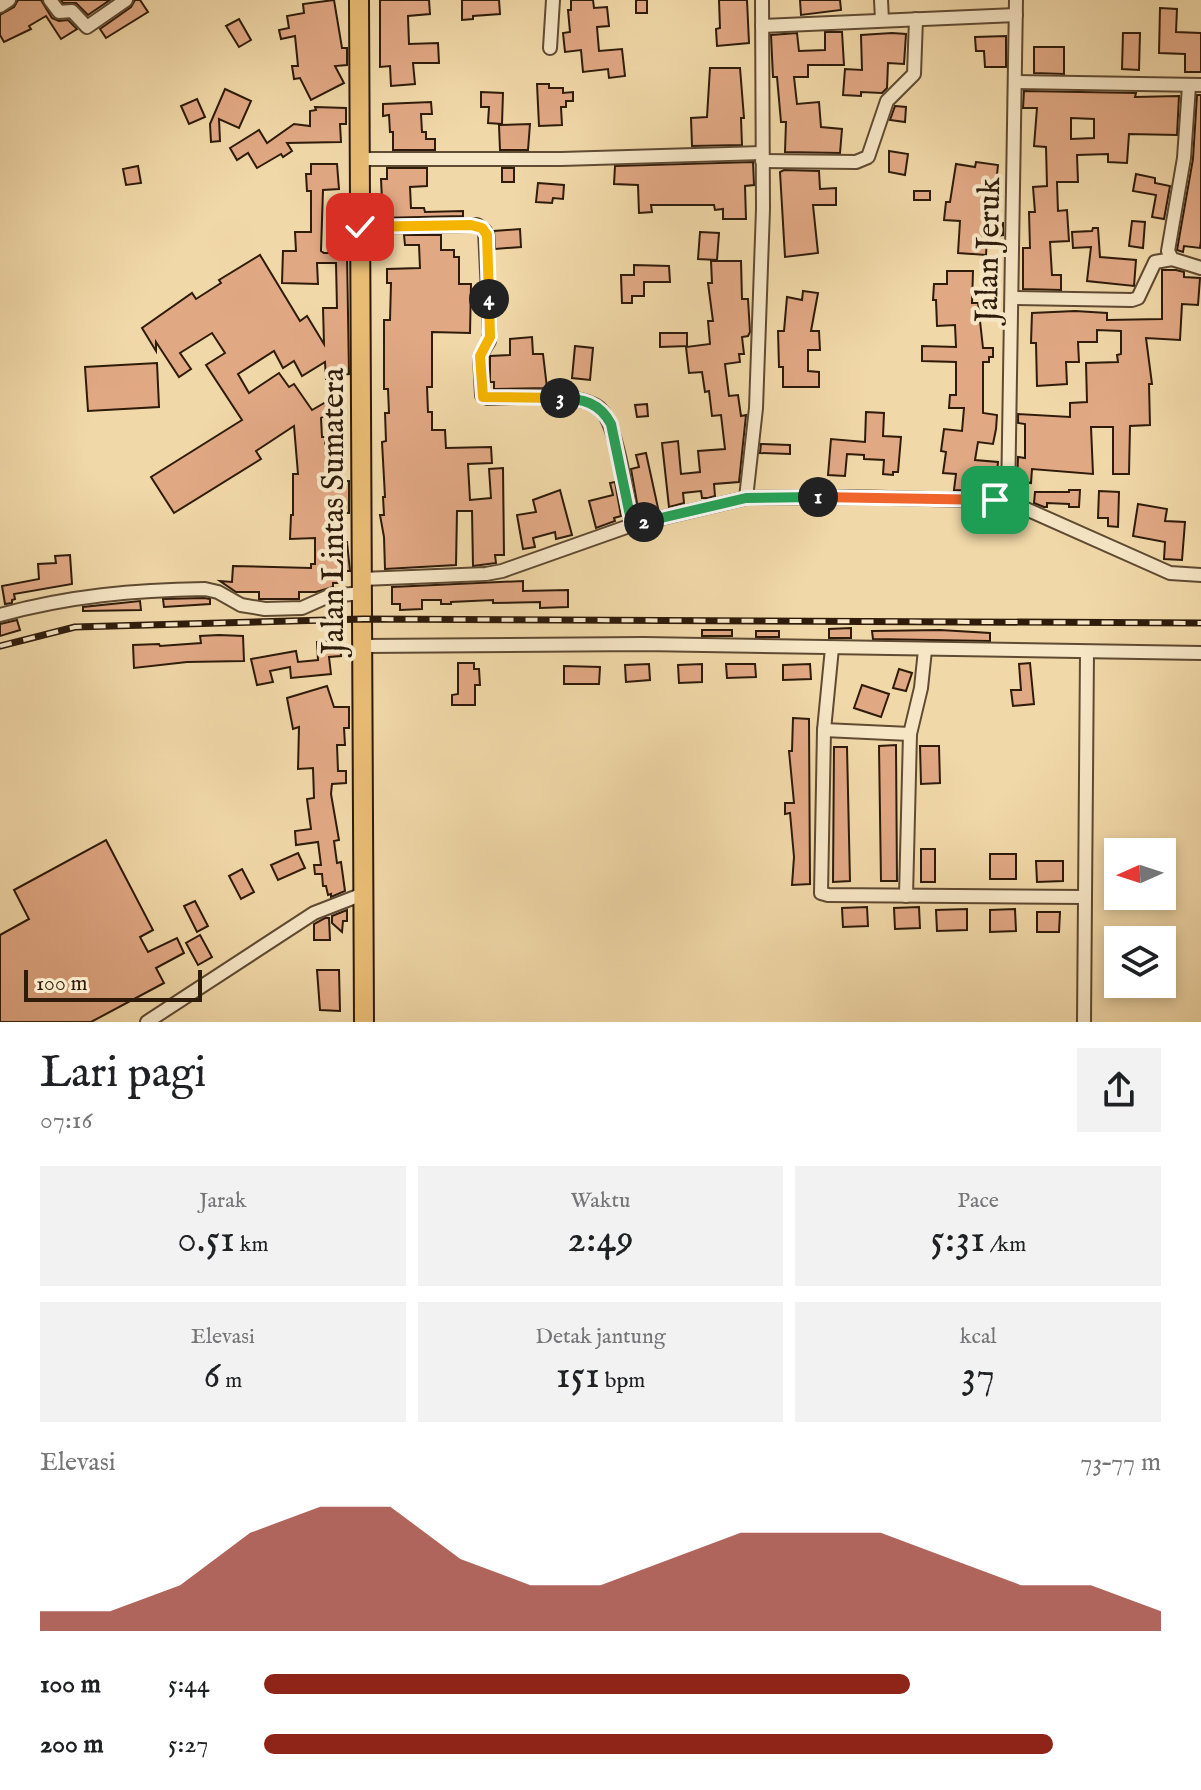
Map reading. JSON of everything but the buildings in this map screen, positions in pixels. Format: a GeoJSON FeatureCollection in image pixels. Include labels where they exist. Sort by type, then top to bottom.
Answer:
{"type":"FeatureCollection","features":[{"type":"Feature","properties":{"kind":"highway","name":"Jalan Lintas Sumatera"},"geometry":{"type":"LineString","coordinates":[[359,0],[364,1022]]}},
{"type":"Feature","properties":{"kind":"street"},"geometry":{"type":"LineString","coordinates":[[0,6],[9,0]]}},
{"type":"Feature","properties":{"kind":"street"},"geometry":{"type":"LineString","coordinates":[[50,0],[59,12],[72,11],[87,27],[126,0]]}},
{"type":"Feature","properties":{"kind":"street"},"geometry":{"type":"LineString","coordinates":[[550,48],[553,0]]}},
{"type":"Feature","properties":{"kind":"street"},"geometry":{"type":"LineString","coordinates":[[746,498],[756,408],[762,0]]}},
{"type":"Feature","properties":{"kind":"street"},"geometry":{"type":"LineString","coordinates":[[881,0],[882,20]]}},
{"type":"Feature","properties":{"kind":"street","name":"Jalan Jeruk"},"geometry":{"type":"LineString","coordinates":[[1008,501],[1016,0]]}},
{"type":"Feature","properties":{"kind":"street"},"geometry":{"type":"LineString","coordinates":[[762,26],[1016,15]]}},
{"type":"Feature","properties":{"kind":"street"},"geometry":{"type":"LineString","coordinates":[[360,159],[762,157],[856,162],[868,157],[887,101],[914,74],[916,19]]}},
{"type":"Feature","properties":{"kind":"street"},"geometry":{"type":"LineString","coordinates":[[1016,82],[1195,86],[1168,251],[1172,259]]}},
{"type":"Feature","properties":{"kind":"street"},"geometry":{"type":"LineString","coordinates":[[360,227],[471,225],[485,231],[490,333],[480,356],[482,395],[487,398],[570,398],[598,407],[611,424],[632,525]]}},
{"type":"Feature","properties":{"kind":"street"},"geometry":{"type":"LineString","coordinates":[[1012,298],[1132,300],[1138,298],[1155,262],[1172,259],[1201,268]]}},
{"type":"Feature","properties":{"kind":"street"},"geometry":{"type":"LineString","coordinates":[[0,615],[75,597],[115,592],[205,589],[218,592],[241,605],[265,609],[302,608],[362,586],[502,571],[632,525],[746,498],[1008,501],[1170,573],[1201,575]]}},
{"type":"Feature","properties":{"kind":"street"},"geometry":{"type":"LineString","coordinates":[[363,646],[644,644],[1201,653]]}},
{"type":"Feature","properties":{"kind":"street"},"geometry":{"type":"LineString","coordinates":[[832,648],[824,730],[821,893],[1085,897]]}},
{"type":"Feature","properties":{"kind":"street"},"geometry":{"type":"LineString","coordinates":[[906,896],[910,734],[921,688],[925,650]]}},
{"type":"Feature","properties":{"kind":"street"},"geometry":{"type":"LineString","coordinates":[[1084,1022],[1087,653]]}},
{"type":"Feature","properties":{"kind":"street"},"geometry":{"type":"LineString","coordinates":[[824,730],[910,734]]}},
{"type":"Feature","properties":{"kind":"street"},"geometry":{"type":"LineString","coordinates":[[147,1022],[314,913],[363,894]]}},
{"type":"Feature","properties":{"kind":"railway"},"geometry":{"type":"LineString","coordinates":[[0,646],[75,627],[363,619],[1201,623]]}},
{"type":"Feature","properties":{"kind":"route"},"geometry":{"type":"LineString","coordinates":[[360,227],[477,225],[485,231],[490,333],[480,356],[483,397],[570,398],[598,407],[611,424],[632,525],[753,497],[995,500]]}}]}
